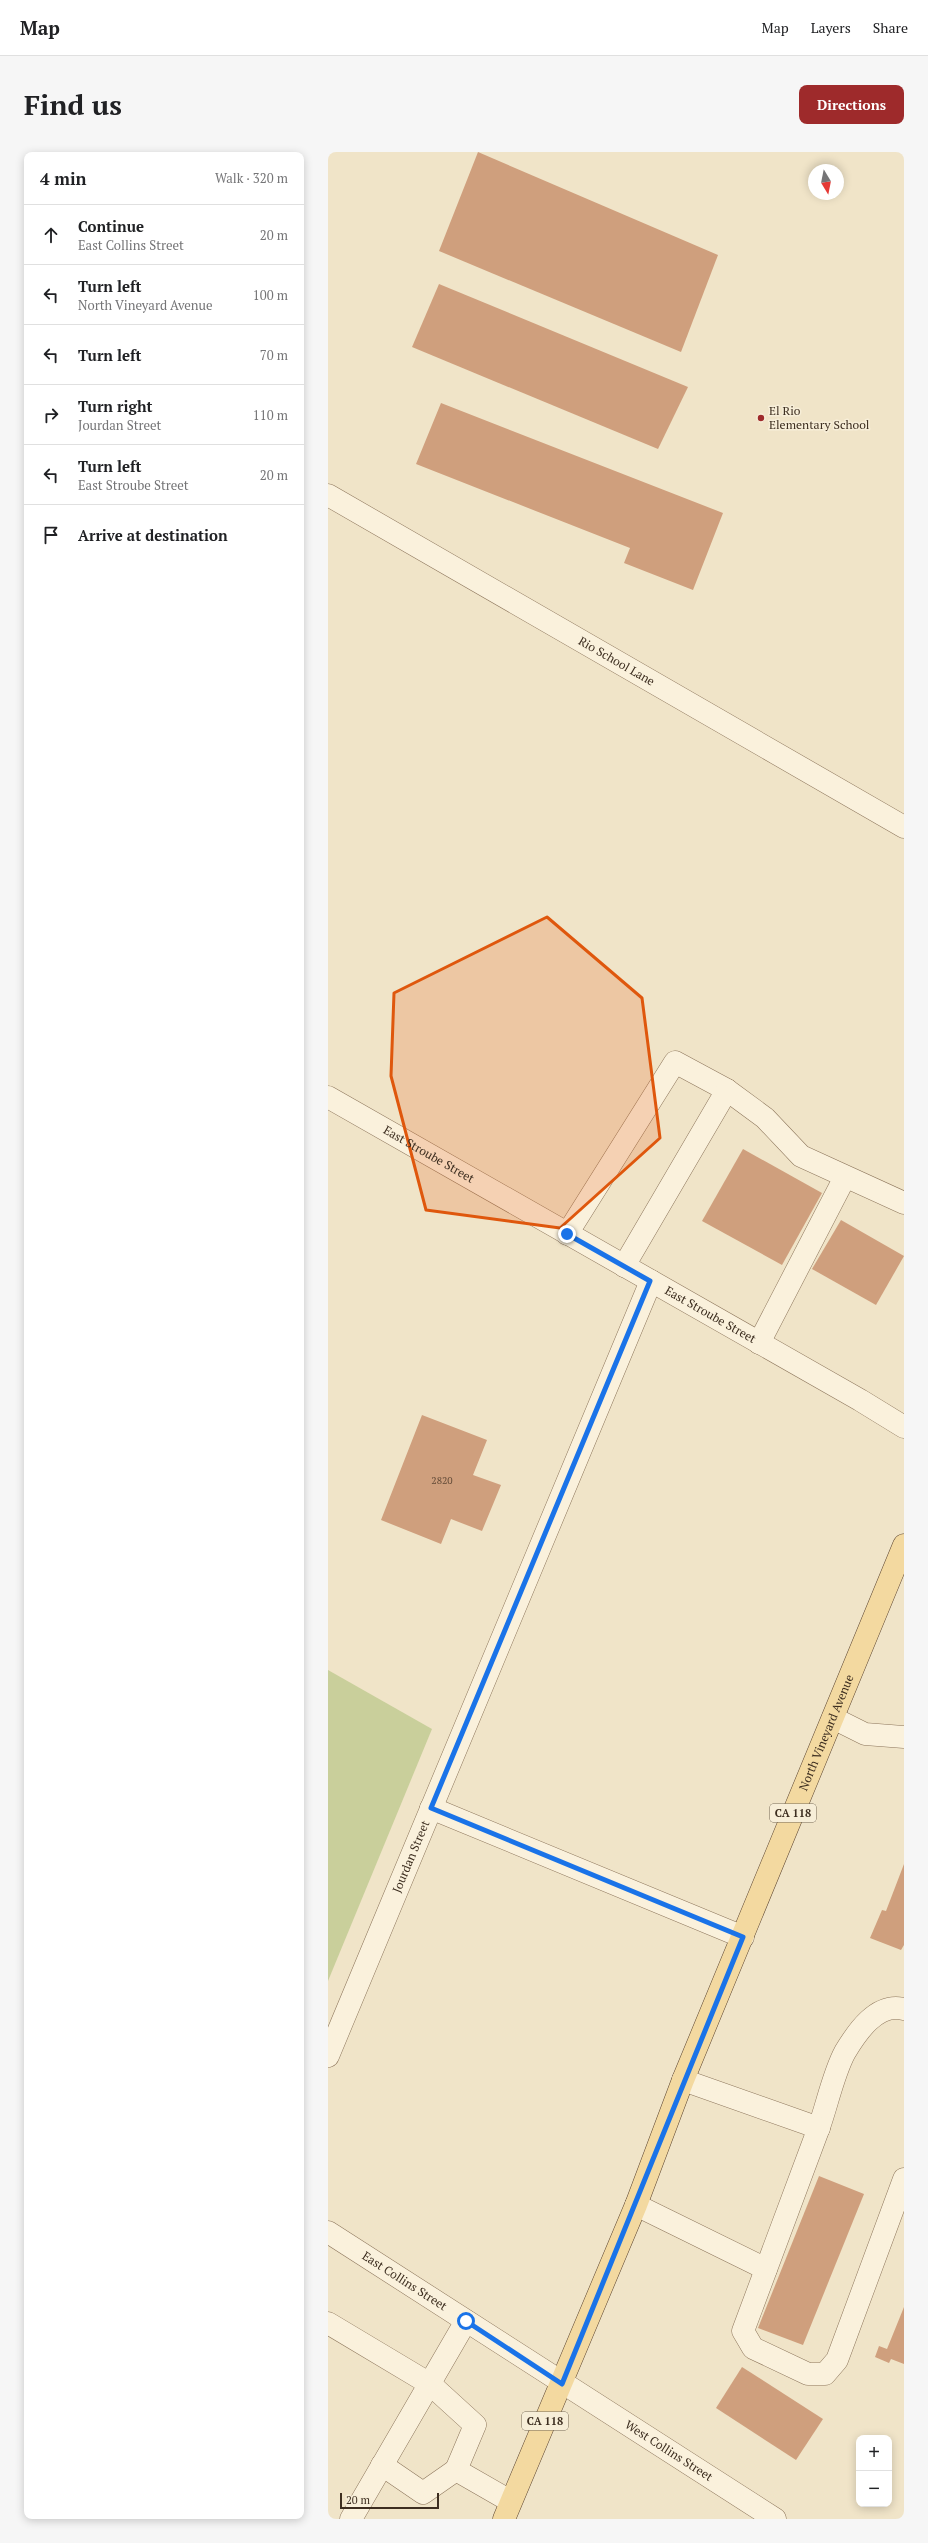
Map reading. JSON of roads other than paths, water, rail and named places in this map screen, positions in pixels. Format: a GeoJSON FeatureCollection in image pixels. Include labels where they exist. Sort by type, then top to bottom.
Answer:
{"type":"FeatureCollection","features":[{"type":"Feature","properties":{"kind":"main road","name":"North Vineyard Avenue"},"geometry":{"type":"LineString","coordinates":[[507,2510],[562,2384],[636,2205],[683,2080],[904,1545]]}},
{"type":"Feature","properties":{"kind":"street","name":"Rio School Lane"},"geometry":{"type":"LineString","coordinates":[[328,495],[904,828]]}},
{"type":"Feature","properties":{"kind":"street"},"geometry":{"type":"LineString","coordinates":[[567,1234],[675,1062],[727,1090],[765,1118],[800,1156],[904,1203]]}},
{"type":"Feature","properties":{"kind":"street"},"geometry":{"type":"LineString","coordinates":[[624,1266],[727,1090]]}},
{"type":"Feature","properties":{"kind":"street","name":"East Stroube Street"},"geometry":{"type":"LineString","coordinates":[[328,1097],[904,1427]]}},
{"type":"Feature","properties":{"kind":"street"},"geometry":{"type":"LineString","coordinates":[[759,1343],[846,1176]]}},
{"type":"Feature","properties":{"kind":"street","name":"Jourdan Street"},"geometry":{"type":"LineString","coordinates":[[328,2056],[650,1281]]}},
{"type":"Feature","properties":{"kind":"street"},"geometry":{"type":"LineString","coordinates":[[832,1718],[865,1734],[904,1737]]}},
{"type":"Feature","properties":{"kind":"street"},"geometry":{"type":"LineString","coordinates":[[431,1808],[743,1937]]}},
{"type":"Feature","properties":{"kind":"street"},"geometry":{"type":"LineString","coordinates":[[904,2009],[897,2007],[875,2014],[856,2035],[844,2054],[819,2128],[743,2331],[753,2348],[808,2374],[825,2374],[837,2360],[904,2179]]}},
{"type":"Feature","properties":{"kind":"street"},"geometry":{"type":"LineString","coordinates":[[683,2080],[819,2128]]}},
{"type":"Feature","properties":{"kind":"street"},"geometry":{"type":"LineString","coordinates":[[636,2205],[766,2269]]}},
{"type":"Feature","properties":{"kind":"street","name":"East Collins Street"},"geometry":{"type":"LineString","coordinates":[[328,2232],[562,2384]]}},
{"type":"Feature","properties":{"kind":"street"},"geometry":{"type":"LineString","coordinates":[[351,2519],[466,2321]]}},
{"type":"Feature","properties":{"kind":"street"},"geometry":{"type":"LineString","coordinates":[[328,2323],[430,2384],[475,2425],[456,2470],[423,2493],[382,2465]]}},
{"type":"Feature","properties":{"kind":"street","name":"West Collins Street"},"geometry":{"type":"LineString","coordinates":[[562,2384],[775,2519]]}},
{"type":"Feature","properties":{"kind":"street"},"geometry":{"type":"LineString","coordinates":[[456,2470],[507,2510]]}},
{"type":"Feature","properties":{"kind":"place","name":"El Rio Elementary School"},"geometry":{"type":"Point","coordinates":[761,418]}}]}
